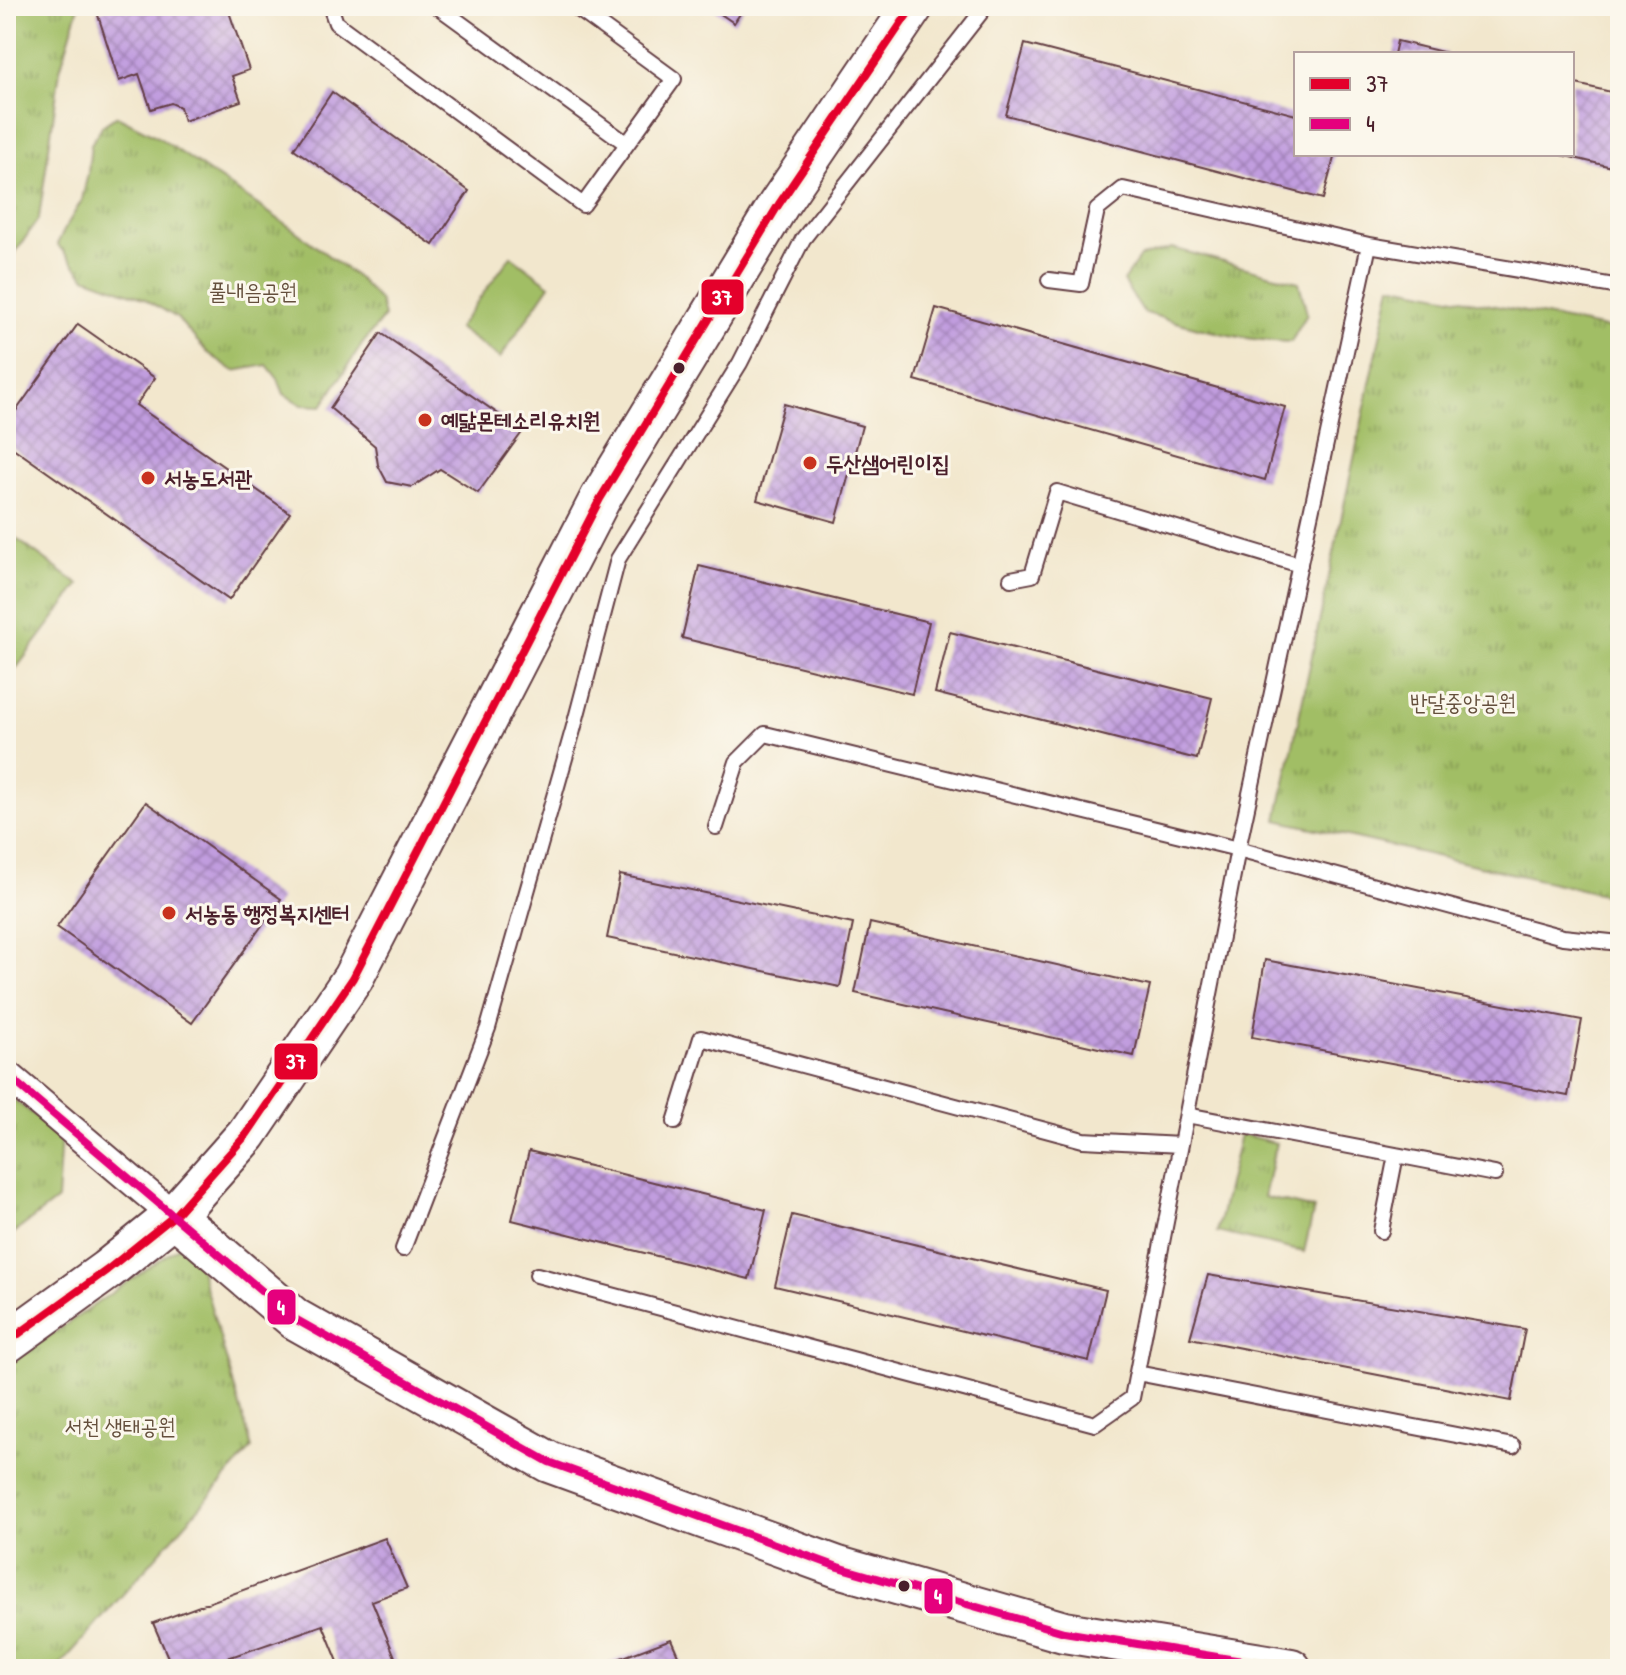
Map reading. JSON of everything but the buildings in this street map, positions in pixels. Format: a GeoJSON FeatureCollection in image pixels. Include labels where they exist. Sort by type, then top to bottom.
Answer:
{"type":"FeatureCollection","features":[{"type":"Feature","properties":{"kind":"street"},"geometry":{"type":"LineString","coordinates":[[6,1343],[107,1270],[174,1216],[247,1134],[353,978],[600,499],[779,204],[913,6]]}},
{"type":"Feature","properties":{"kind":"street"},"geometry":{"type":"LineString","coordinates":[[6,1074],[295,1319],[549,1462],[838,1567],[1064,1632],[1291,1669]]}},
{"type":"Feature","properties":{"kind":"lane"},"geometry":{"type":"LineString","coordinates":[[330,6],[336,23],[583,205],[674,79],[574,6]]}},
{"type":"Feature","properties":{"kind":"lane"},"geometry":{"type":"LineString","coordinates":[[437,6],[627,144]]}},
{"type":"Feature","properties":{"kind":"lane"},"geometry":{"type":"LineString","coordinates":[[403,1249],[488,1028],[618,559],[740,363],[803,239],[986,6]]}},
{"type":"Feature","properties":{"kind":"lane"},"geometry":{"type":"LineString","coordinates":[[1049,280],[1081,284],[1097,210],[1123,189],[1369,245],[1620,287]]}},
{"type":"Feature","properties":{"kind":"lane"},"geometry":{"type":"LineString","coordinates":[[537,1275],[1095,1424],[1132,1398],[1238,849],[1369,245]]}},
{"type":"Feature","properties":{"kind":"lane"},"geometry":{"type":"LineString","coordinates":[[1011,579],[1032,575],[1057,492],[1300,565]]}},
{"type":"Feature","properties":{"kind":"lane"},"geometry":{"type":"LineString","coordinates":[[716,827],[737,762],[765,734],[1238,849],[1563,937],[1620,943]]}},
{"type":"Feature","properties":{"kind":"lane"},"geometry":{"type":"LineString","coordinates":[[675,1122],[701,1038],[1083,1140],[1181,1145]]}},
{"type":"Feature","properties":{"kind":"lane"},"geometry":{"type":"LineString","coordinates":[[1187,1115],[1495,1174]]}},
{"type":"Feature","properties":{"kind":"lane"},"geometry":{"type":"LineString","coordinates":[[1381,1231],[1396,1155]]}},
{"type":"Feature","properties":{"kind":"lane"},"geometry":{"type":"LineString","coordinates":[[1137,1373],[1513,1446]]}},
{"type":"Feature","properties":{"kind":"green space"},"geometry":{"type":"Polygon","coordinates":[[[6,6],[79,6],[60,70],[39,218],[6,266],[6,6]]]}},
{"type":"Feature","properties":{"kind":"green space","name":"풀내음공원"},"geometry":{"type":"Polygon","coordinates":[[[117,116],[158,137],[293,229],[359,279],[380,301],[384,317],[322,406],[302,405],[284,394],[278,379],[267,365],[234,371],[207,352],[177,318],[143,298],[85,277],[57,244],[82,200],[91,144],[102,126],[117,116]]]}},
{"type":"Feature","properties":{"kind":"green space"},"geometry":{"type":"Polygon","coordinates":[[[1172,248],[1299,282],[1307,314],[1291,342],[1234,336],[1143,312],[1123,281],[1140,257],[1172,248]]]}},
{"type":"Feature","properties":{"kind":"green space"},"geometry":{"type":"Polygon","coordinates":[[[511,256],[550,285],[500,358],[458,328],[511,256]]]}},
{"type":"Feature","properties":{"kind":"green space","name":"반달중앙공원"},"geometry":{"type":"Polygon","coordinates":[[[1391,285],[1620,331],[1620,898],[1277,820],[1391,285]]]}},
{"type":"Feature","properties":{"kind":"green space"},"geometry":{"type":"Polygon","coordinates":[[[6,531],[79,585],[6,682],[6,531]]]}},
{"type":"Feature","properties":{"kind":"green space"},"geometry":{"type":"Polygon","coordinates":[[[6,1094],[61,1135],[57,1200],[6,1239],[6,1094]]]}},
{"type":"Feature","properties":{"kind":"green space"},"geometry":{"type":"Polygon","coordinates":[[[1240,1134],[1276,1143],[1264,1197],[1314,1209],[1304,1252],[1217,1232],[1240,1134]]]}},
{"type":"Feature","properties":{"kind":"green space","name":"서천 생태공원"},"geometry":{"type":"Polygon","coordinates":[[[191,1238],[252,1448],[57,1669],[6,1669],[6,1366],[191,1238]]]}},
{"type":"Feature","properties":{"kind":"transit line","name":"37"},"geometry":{"type":"LineString","coordinates":[[6,1343],[107,1270],[174,1216],[247,1134],[353,978],[600,499],[779,204],[913,6]]}},
{"type":"Feature","properties":{"kind":"transit line","name":"4"},"geometry":{"type":"LineString","coordinates":[[6,1074],[295,1319],[549,1462],[838,1567],[1064,1632],[1291,1669]]}},
{"type":"Feature","properties":{"kind":"place","name":"예닮몬테소리유치원"},"geometry":{"type":"Point","coordinates":[425,420]}},
{"type":"Feature","properties":{"kind":"place","name":"두산샘어린이집"},"geometry":{"type":"Point","coordinates":[810,463]}},
{"type":"Feature","properties":{"kind":"place","name":"서농도서관"},"geometry":{"type":"Point","coordinates":[148,478]}},
{"type":"Feature","properties":{"kind":"place","name":"서농동 행정복지센터"},"geometry":{"type":"Point","coordinates":[169,913]}}]}
